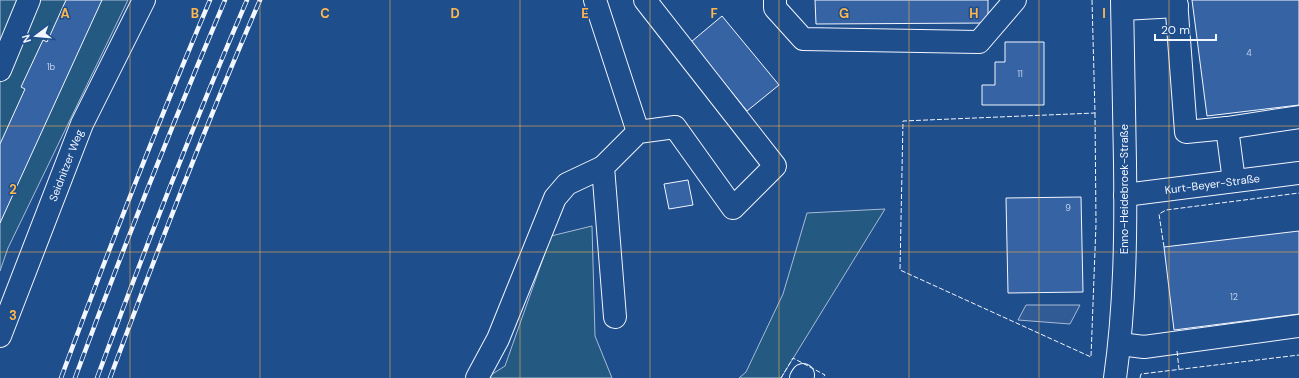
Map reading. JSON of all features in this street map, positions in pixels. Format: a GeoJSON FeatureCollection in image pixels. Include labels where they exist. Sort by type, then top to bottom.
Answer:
{"type":"FeatureCollection","features":[{"type":"Feature","properties":{"kind":"street"},"geometry":{"type":"LineString","coordinates":[[0,70],[7,33],[29,0]]}},
{"type":"Feature","properties":{"kind":"street","name":"Seidnitzer Weg"},"geometry":{"type":"LineString","coordinates":[[0,336],[82,124],[144,0]]}},
{"type":"Feature","properties":{"kind":"street"},"geometry":{"type":"LineString","coordinates":[[595,0],[638,132]]}},
{"type":"Feature","properties":{"kind":"street"},"geometry":{"type":"LineString","coordinates":[[477,378],[498,339],[554,198],[567,184],[603,167],[638,132],[674,127],[733,208],[775,166],[644,0]]}},
{"type":"Feature","properties":{"kind":"street"},"geometry":{"type":"LineString","coordinates":[[775,0],[775,8],[803,39],[979,42],[1015,0]]}},
{"type":"Feature","properties":{"kind":"street"},"geometry":{"type":"LineString","coordinates":[[1122,5],[1176,3],[1186,132],[1227,128],[1299,117]]}},
{"type":"Feature","properties":{"kind":"street","name":"Enno-Heidebroek-Straße"},"geometry":{"type":"LineString","coordinates":[[1115,378],[1120,344],[1124,273],[1125,196],[1122,5]]}},
{"type":"Feature","properties":{"kind":"street"},"geometry":{"type":"LineString","coordinates":[[1227,128],[1234,181]]}},
{"type":"Feature","properties":{"kind":"street"},"geometry":{"type":"LineString","coordinates":[[603,167],[615,317]]}},
{"type":"Feature","properties":{"kind":"street","name":"Kurt-Beyer-Straße"},"geometry":{"type":"LineString","coordinates":[[1125,196],[1299,172]]}},
{"type":"Feature","properties":{"kind":"street"},"geometry":{"type":"LineString","coordinates":[[1120,344],[1144,347],[1299,326]]}},
{"type":"Feature","properties":{"kind":"shaded area"},"geometry":{"type":"Polygon","coordinates":[[[0,0],[128,0],[8,248],[0,271],[0,0]]]}},
{"type":"Feature","properties":{"kind":"shaded area"},"geometry":{"type":"Polygon","coordinates":[[[885,209],[781,378],[739,378],[746,372],[783,294],[807,213],[885,209]]]}},
{"type":"Feature","properties":{"kind":"shaded area"},"geometry":{"type":"Polygon","coordinates":[[[592,226],[595,336],[612,378],[486,378],[505,366],[551,236],[592,226]]]}},
{"type":"Feature","properties":{"kind":"shaded area"},"geometry":{"type":"Polygon","coordinates":[[[1026,305],[1080,305],[1070,324],[1018,320],[1026,305]]]}},
{"type":"Feature","properties":{"kind":"building"},"geometry":{"type":"Polygon","coordinates":[[[66,0],[102,0],[0,223],[0,144],[25,89],[21,87],[43,40],[47,42],[66,0]]]}},
{"type":"Feature","properties":{"kind":"building"},"geometry":{"type":"Polygon","coordinates":[[[815,0],[988,0],[988,23],[816,24],[815,0]]]}},
{"type":"Feature","properties":{"kind":"building"},"geometry":{"type":"Polygon","coordinates":[[[1192,0],[1299,0],[1299,105],[1207,116],[1192,0]]]}},
{"type":"Feature","properties":{"kind":"building"},"geometry":{"type":"Polygon","coordinates":[[[722,16],[779,85],[747,111],[691,42],[722,16]]]}},
{"type":"Feature","properties":{"kind":"building"},"geometry":{"type":"Polygon","coordinates":[[[1005,42],[1044,42],[1044,105],[982,105],[982,85],[995,85],[995,62],[1005,62],[1005,42]]]}},
{"type":"Feature","properties":{"kind":"building"},"geometry":{"type":"Polygon","coordinates":[[[688,180],[693,205],[669,209],[664,184],[688,180]]]}},
{"type":"Feature","properties":{"kind":"building"},"geometry":{"type":"Polygon","coordinates":[[[1081,197],[1083,292],[1008,293],[1006,198],[1081,197]]]}},
{"type":"Feature","properties":{"kind":"building"},"geometry":{"type":"Polygon","coordinates":[[[1299,231],[1299,314],[1174,330],[1164,247],[1299,231]]]}},
{"type":"Feature","properties":{"kind":"railway"},"geometry":{"type":"LineString","coordinates":[[61,378],[133,188],[210,0]]}},
{"type":"Feature","properties":{"kind":"railway"},"geometry":{"type":"LineString","coordinates":[[75,378],[148,188],[225,0]]}},
{"type":"Feature","properties":{"kind":"railway"},"geometry":{"type":"LineString","coordinates":[[97,378],[169,188],[247,0]]}},
{"type":"Feature","properties":{"kind":"railway"},"geometry":{"type":"LineString","coordinates":[[110,378],[182,188],[260,0]]}},
{"type":"Feature","properties":{"kind":"fence"},"geometry":{"type":"LineString","coordinates":[[1092,0],[1095,113]]}},
{"type":"Feature","properties":{"kind":"fence"},"geometry":{"type":"LineString","coordinates":[[1095,113],[1096,224],[1091,357],[900,270],[903,121],[1095,113]]}},
{"type":"Feature","properties":{"kind":"fence"},"geometry":{"type":"LineString","coordinates":[[1164,247],[1159,214],[1166,210],[1299,193]]}},
{"type":"Feature","properties":{"kind":"fence"},"geometry":{"type":"LineString","coordinates":[[1177,351],[1179,369]]}},
{"type":"Feature","properties":{"kind":"fence"},"geometry":{"type":"LineString","coordinates":[[1140,378],[1141,374],[1299,355]]}},
{"type":"Feature","properties":{"kind":"fence"},"geometry":{"type":"LineString","coordinates":[[781,378],[793,358],[825,375],[823,378]]}}]}
